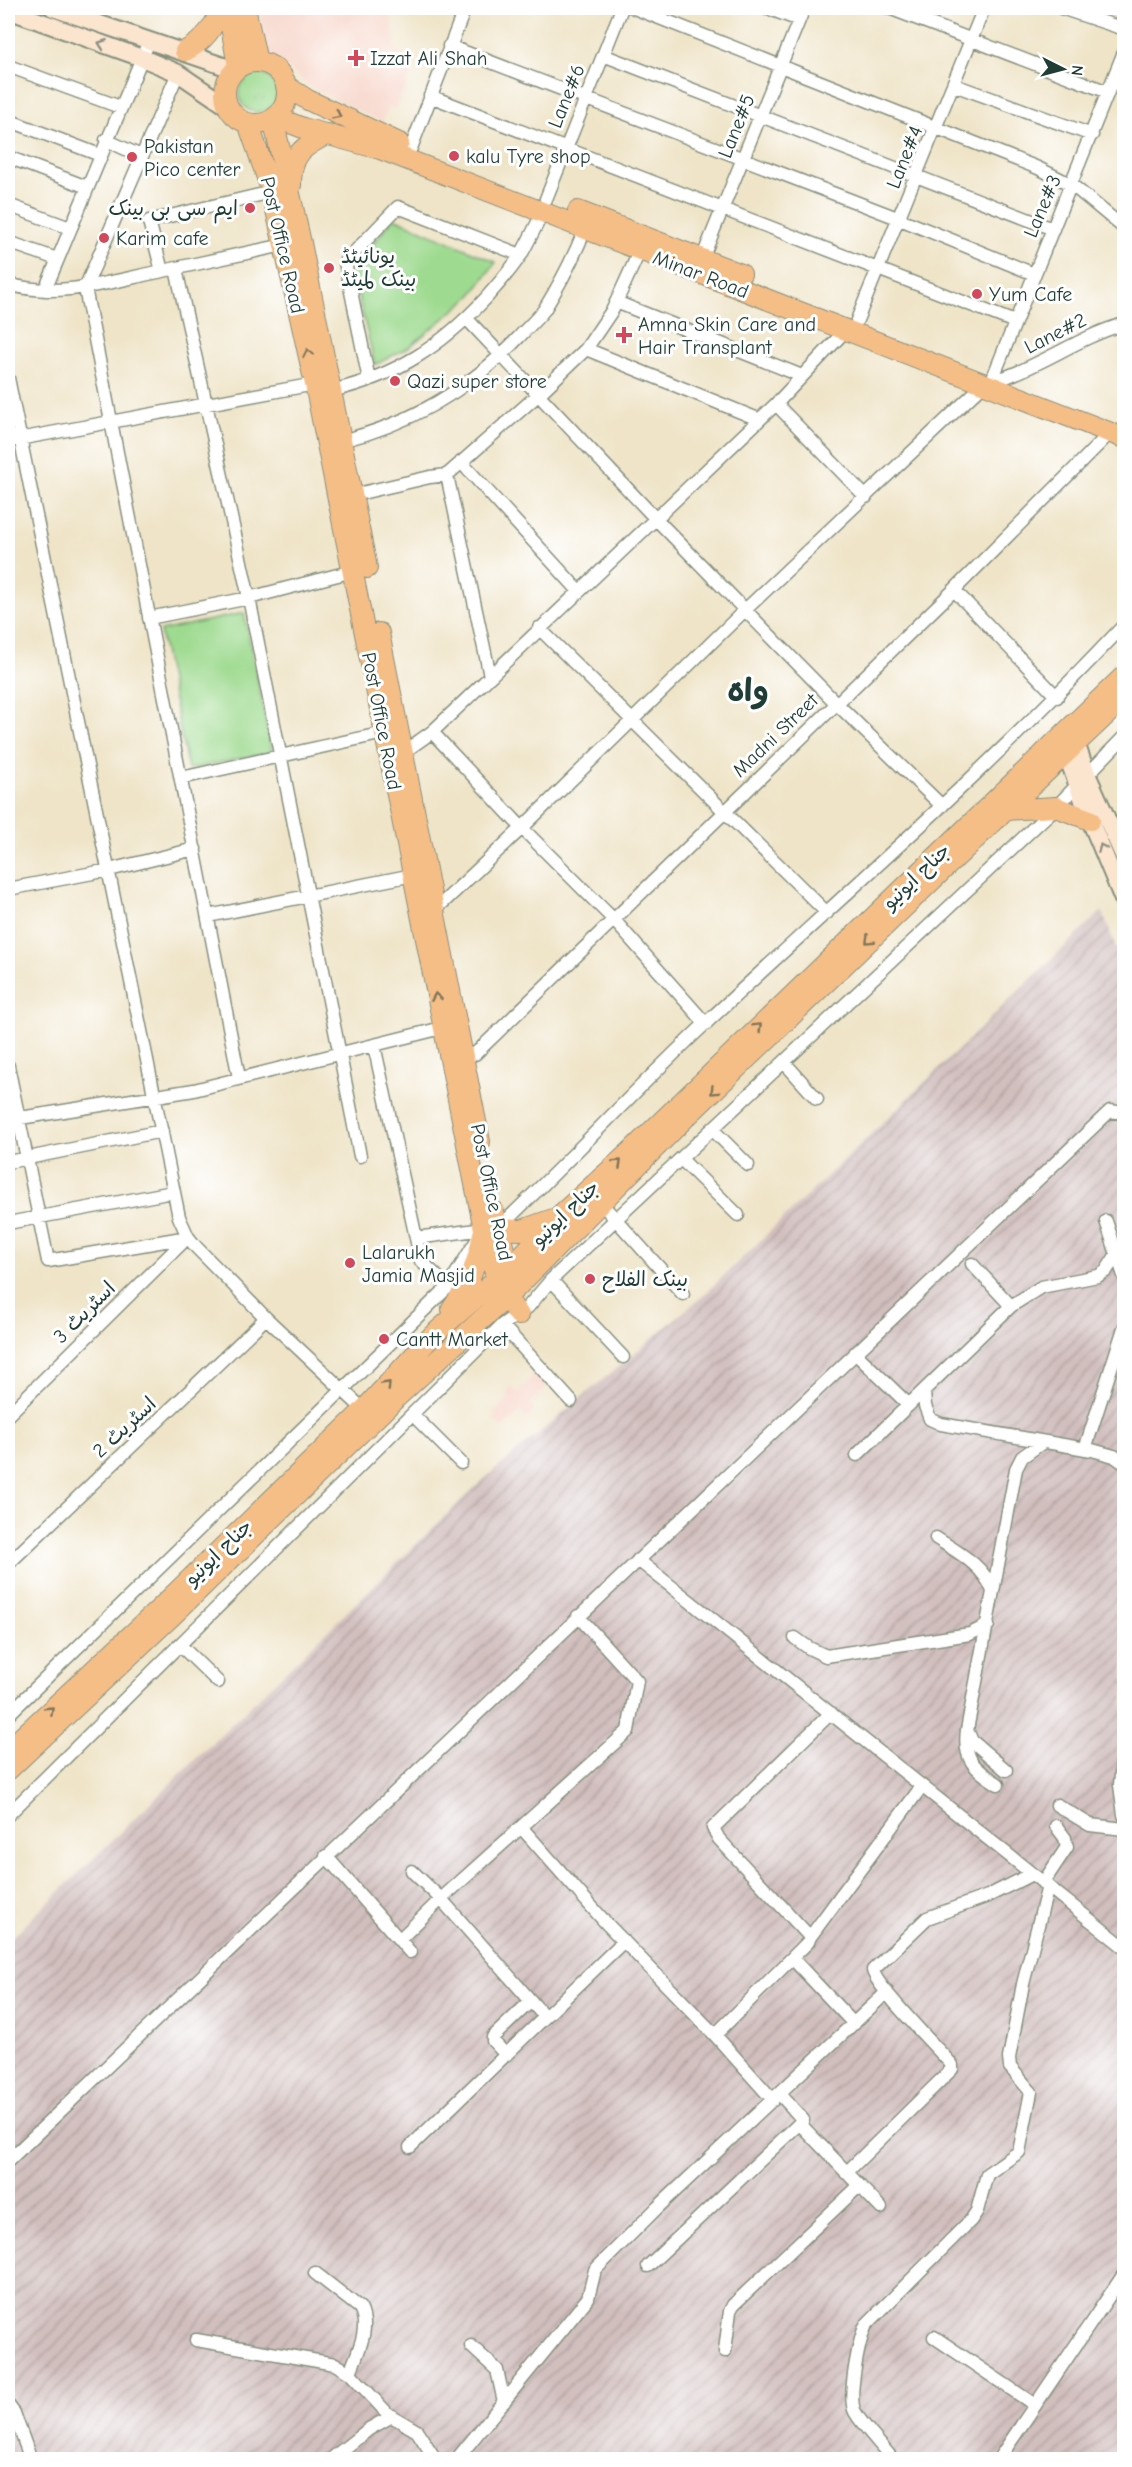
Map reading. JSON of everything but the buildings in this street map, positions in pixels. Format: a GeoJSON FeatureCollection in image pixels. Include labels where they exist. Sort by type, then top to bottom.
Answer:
{"type":"FeatureCollection","features":[{"type":"Feature","properties":{"kind":"main road"},"geometry":{"type":"LineString","coordinates":[[184,51],[198,44],[212,30],[223,8]]}},
{"type":"Feature","properties":{"kind":"main road"},"geometry":{"type":"LineString","coordinates":[[228,8],[236,69]]}},
{"type":"Feature","properties":{"kind":"main road"},"geometry":{"type":"LineString","coordinates":[[245,8],[257,62]]}},
{"type":"Feature","properties":{"kind":"main road"},"geometry":{"type":"LineString","coordinates":[[257,62],[265,63],[279,72],[286,86],[286,101],[274,118],[261,124],[248,123],[236,117],[228,107],[225,94],[227,81],[236,69],[257,62]]}},
{"type":"Feature","properties":{"kind":"main road","name":"Minar Road"},"geometry":{"type":"LineString","coordinates":[[286,86],[368,138],[653,250],[994,379],[1120,432]]}},
{"type":"Feature","properties":{"kind":"main road","name":"Minar Road"},"geometry":{"type":"LineString","coordinates":[[274,118],[328,134],[368,138],[411,148],[544,206],[585,229],[653,250],[702,259],[852,325]]}},
{"type":"Feature","properties":{"kind":"main road","name":"Post Office Road"},"geometry":{"type":"LineString","coordinates":[[274,118],[291,198],[323,388],[395,756],[413,874],[442,1028],[457,1059]]}},
{"type":"Feature","properties":{"kind":"main road","name":"Post Office Road"},"geometry":{"type":"LineString","coordinates":[[248,123],[272,192],[323,388],[341,441],[353,495],[356,562],[384,733],[395,756],[434,910],[457,1059],[491,1229],[506,1284],[522,1310]]}},
{"type":"Feature","properties":{"kind":"main road"},"geometry":{"type":"LineString","coordinates":[[291,198],[293,164],[298,153],[306,145],[328,134]]}},
{"type":"Feature","properties":{"kind":"main road","name":"جناح ایونیو"},"geometry":{"type":"LineString","coordinates":[[8,1750],[156,1612],[364,1410],[433,1335],[544,1258],[1005,810],[1125,676]]}},
{"type":"Feature","properties":{"kind":"main road","name":"جناح ایونیو"},"geometry":{"type":"LineString","coordinates":[[8,1770],[475,1324],[556,1218],[1066,742],[1125,698]]}},
{"type":"Feature","properties":{"kind":"main road"},"geometry":{"type":"LineString","coordinates":[[1005,810],[1056,807],[1090,820]]}},
{"type":"Feature","properties":{"kind":"main road"},"geometry":{"type":"LineString","coordinates":[[433,1335],[466,1289],[491,1229],[522,1230],[556,1218]]}},
{"type":"Feature","properties":{"kind":"street"},"geometry":{"type":"LineString","coordinates":[[53,8],[236,69]]}},
{"type":"Feature","properties":{"kind":"street"},"geometry":{"type":"LineString","coordinates":[[411,148],[465,8]]}},
{"type":"Feature","properties":{"kind":"street","name":"Lane#6"},"geometry":{"type":"LineString","coordinates":[[8,441],[207,405],[369,380],[399,369],[433,347],[467,319],[521,255],[544,206],[622,8]]}},
{"type":"Feature","properties":{"kind":"street"},"geometry":{"type":"LineString","coordinates":[[634,8],[1038,168],[1072,185],[1125,228]]}},
{"type":"Feature","properties":{"kind":"street"},"geometry":{"type":"LineString","coordinates":[[767,8],[799,20]]}},
{"type":"Feature","properties":{"kind":"street","name":"Lane#5"},"geometry":{"type":"LineString","coordinates":[[702,259],[804,8]]}},
{"type":"Feature","properties":{"kind":"street"},"geometry":{"type":"LineString","coordinates":[[889,8],[1108,92]]}},
{"type":"Feature","properties":{"kind":"street","name":"Lane#4"},"geometry":{"type":"LineString","coordinates":[[852,325],[900,219],[984,8]]}},
{"type":"Feature","properties":{"kind":"street"},"geometry":{"type":"LineString","coordinates":[[1061,8],[1123,25]]}},
{"type":"Feature","properties":{"kind":"street"},"geometry":{"type":"LineString","coordinates":[[8,10],[178,73],[228,107]]}},
{"type":"Feature","properties":{"kind":"street"},"geometry":{"type":"LineString","coordinates":[[45,290],[148,41]]}},
{"type":"Feature","properties":{"kind":"street"},"geometry":{"type":"LineString","coordinates":[[449,46],[587,97],[743,160],[900,219],[1034,274]]}},
{"type":"Feature","properties":{"kind":"street","name":"Lane#3"},"geometry":{"type":"LineString","coordinates":[[994,379],[1034,274],[1125,52]]}},
{"type":"Feature","properties":{"kind":"street"},"geometry":{"type":"LineString","coordinates":[[603,55],[1053,229]]}},
{"type":"Feature","properties":{"kind":"street"},"geometry":{"type":"LineString","coordinates":[[8,66],[120,107]]}},
{"type":"Feature","properties":{"kind":"street"},"geometry":{"type":"LineString","coordinates":[[178,73],[85,288],[239,1078]]}},
{"type":"Feature","properties":{"kind":"street"},"geometry":{"type":"LineString","coordinates":[[954,85],[1092,135]]}},
{"type":"Feature","properties":{"kind":"street"},"geometry":{"type":"LineString","coordinates":[[430,96],[1015,322]]}},
{"type":"Feature","properties":{"kind":"street"},"geometry":{"type":"LineString","coordinates":[[8,120],[100,155]]}},
{"type":"Feature","properties":{"kind":"street"},"geometry":{"type":"LineString","coordinates":[[106,140],[141,156]]}},
{"type":"Feature","properties":{"kind":"street"},"geometry":{"type":"LineString","coordinates":[[8,157],[87,187]]}},
{"type":"Feature","properties":{"kind":"street"},"geometry":{"type":"LineString","coordinates":[[162,271],[149,221],[272,192]]}},
{"type":"Feature","properties":{"kind":"street"},"geometry":{"type":"LineString","coordinates":[[8,205],[70,228]]}},
{"type":"Feature","properties":{"kind":"street"},"geometry":{"type":"LineString","coordinates":[[369,380],[345,261],[398,207],[521,255]]}},
{"type":"Feature","properties":{"kind":"street"},"geometry":{"type":"LineString","coordinates":[[341,441],[375,432],[428,409],[478,376],[501,356],[542,312],[571,262],[585,229]]}},
{"type":"Feature","properties":{"kind":"street"},"geometry":{"type":"LineString","coordinates":[[8,242],[57,259]]}},
{"type":"Feature","properties":{"kind":"street"},"geometry":{"type":"LineString","coordinates":[[8,284],[45,290],[85,288],[284,245]]}},
{"type":"Feature","properties":{"kind":"street"},"geometry":{"type":"LineString","coordinates":[[353,495],[447,475],[586,349],[653,250]]}},
{"type":"Feature","properties":{"kind":"street"},"geometry":{"type":"LineString","coordinates":[[176,269],[249,598],[360,1156]]}},
{"type":"Feature","properties":{"kind":"street"},"geometry":{"type":"LineString","coordinates":[[616,302],[802,376]]}},
{"type":"Feature","properties":{"kind":"street"},"geometry":{"type":"LineString","coordinates":[[467,319],[655,518],[836,703],[942,806]]}},
{"type":"Feature","properties":{"kind":"street"},"geometry":{"type":"LineString","coordinates":[[395,756],[432,732],[538,628],[776,404],[852,325]]}},
{"type":"Feature","properties":{"kind":"street","name":"Lane#2"},"geometry":{"type":"LineString","coordinates":[[994,379],[1024,370],[1085,337],[1124,325]]}},
{"type":"Feature","properties":{"kind":"street"},"geometry":{"type":"LineString","coordinates":[[586,349],[758,419]]}},
{"type":"Feature","properties":{"kind":"street"},"geometry":{"type":"LineString","coordinates":[[8,378],[179,1217],[188,1237],[266,1318],[364,1410]]}},
{"type":"Feature","properties":{"kind":"street"},"geometry":{"type":"LineString","coordinates":[[434,910],[522,828],[745,610],[994,379]]}},
{"type":"Feature","properties":{"kind":"street"},"geometry":{"type":"LineString","coordinates":[[776,404],[866,497]]}},
{"type":"Feature","properties":{"kind":"street","name":"Madni Street"},"geometry":{"type":"LineString","coordinates":[[457,1059],[475,1054],[836,703],[1120,432]]}},
{"type":"Feature","properties":{"kind":"street"},"geometry":{"type":"LineString","coordinates":[[461,462],[578,590]]}},
{"type":"Feature","properties":{"kind":"street"},"geometry":{"type":"LineString","coordinates":[[447,475],[490,676]]}},
{"type":"Feature","properties":{"kind":"street"},"geometry":{"type":"LineString","coordinates":[[149,618],[249,598],[356,562]]}},
{"type":"Feature","properties":{"kind":"street"},"geometry":{"type":"LineString","coordinates":[[954,590],[1057,697]]}},
{"type":"Feature","properties":{"kind":"street"},"geometry":{"type":"LineString","coordinates":[[8,1715],[448,1287],[491,1229],[706,1024],[1057,697],[1125,625]]}},
{"type":"Feature","properties":{"kind":"street"},"geometry":{"type":"LineString","coordinates":[[538,628],[827,913]]}},
{"type":"Feature","properties":{"kind":"street"},"geometry":{"type":"LineString","coordinates":[[432,732],[522,828],[613,919],[706,1024]]}},
{"type":"Feature","properties":{"kind":"street"},"geometry":{"type":"LineString","coordinates":[[181,778],[384,733]]}},
{"type":"Feature","properties":{"kind":"street"},"geometry":{"type":"LineString","coordinates":[[8,1815],[551,1280],[1056,807],[1125,737]]}},
{"type":"Feature","properties":{"kind":"street"},"geometry":{"type":"LineString","coordinates":[[1066,742],[1082,780],[1090,820],[1125,902]]}},
{"type":"Feature","properties":{"kind":"street"},"geometry":{"type":"LineString","coordinates":[[1082,780],[1121,836],[1125,857]]}},
{"type":"Feature","properties":{"kind":"street"},"geometry":{"type":"LineString","coordinates":[[8,889],[109,870],[195,849]]}},
{"type":"Feature","properties":{"kind":"street"},"geometry":{"type":"LineString","coordinates":[[208,916],[413,874]]}},
{"type":"Feature","properties":{"kind":"street"},"geometry":{"type":"LineString","coordinates":[[13,1119],[156,1097],[442,1028]]}},
{"type":"Feature","properties":{"kind":"street"},"geometry":{"type":"LineString","coordinates":[[374,1045],[421,1261],[448,1287]]}},
{"type":"Feature","properties":{"kind":"street"},"geometry":{"type":"LineString","coordinates":[[783,1062],[817,1099]]}},
{"type":"Feature","properties":{"kind":"street"},"geometry":{"type":"LineString","coordinates":[[8,1066],[13,1119],[27,1158],[48,1261],[188,1237]]}},
{"type":"Feature","properties":{"kind":"street"},"geometry":{"type":"LineString","coordinates":[[8,2161],[1110,1111],[1125,1113]]}},
{"type":"Feature","properties":{"kind":"street"},"geometry":{"type":"LineString","coordinates":[[712,1129],[748,1165]]}},
{"type":"Feature","properties":{"kind":"street"},"geometry":{"type":"LineString","coordinates":[[8,1162],[162,1131]]}},
{"type":"Feature","properties":{"kind":"street"},"geometry":{"type":"LineString","coordinates":[[681,1159],[738,1215]]}},
{"type":"Feature","properties":{"kind":"street"},"geometry":{"type":"LineString","coordinates":[[8,1222],[173,1192]]}},
{"type":"Feature","properties":{"kind":"street"},"geometry":{"type":"LineString","coordinates":[[600,1202],[683,1294]]}},
{"type":"Feature","properties":{"kind":"street"},"geometry":{"type":"LineString","coordinates":[[1106,1221],[1125,1276]]}},
{"type":"Feature","properties":{"kind":"street"},"geometry":{"type":"LineString","coordinates":[[416,1238],[491,1229]]}},
{"type":"Feature","properties":{"kind":"street","name":"اسٹریٹ 3"},"geometry":{"type":"LineString","coordinates":[[12,1410],[188,1237]]}},
{"type":"Feature","properties":{"kind":"street"},"geometry":{"type":"LineString","coordinates":[[857,1455],[1011,1306],[1041,1287],[1098,1275],[1106,1271],[1117,1254]]}},
{"type":"Feature","properties":{"kind":"street"},"geometry":{"type":"LineString","coordinates":[[522,1310],[544,1258]]}},
{"type":"Feature","properties":{"kind":"street"},"geometry":{"type":"LineString","coordinates":[[972,1264],[1011,1306]]}},
{"type":"Feature","properties":{"kind":"street"},"geometry":{"type":"LineString","coordinates":[[551,1280],[623,1357]]}},
{"type":"Feature","properties":{"kind":"street"},"geometry":{"type":"LineString","coordinates":[[522,1310],[571,1401]]}},
{"type":"Feature","properties":{"kind":"street","name":"اسٹریٹ 2"},"geometry":{"type":"LineString","coordinates":[[8,1564],[266,1318]]}},
{"type":"Feature","properties":{"kind":"street"},"geometry":{"type":"LineString","coordinates":[[475,1324],[490,1339]]}},
{"type":"Feature","properties":{"kind":"street"},"geometry":{"type":"LineString","coordinates":[[1085,1449],[1125,1328]]}},
{"type":"Feature","properties":{"kind":"street"},"geometry":{"type":"LineString","coordinates":[[855,1353],[909,1406]]}},
{"type":"Feature","properties":{"kind":"street"},"geometry":{"type":"LineString","coordinates":[[924,1392],[925,1406],[930,1419],[941,1424],[1085,1449],[1114,1456],[1125,1463]]}},
{"type":"Feature","properties":{"kind":"street"},"geometry":{"type":"LineString","coordinates":[[8,1395],[12,1410]]}},
{"type":"Feature","properties":{"kind":"street"},"geometry":{"type":"LineString","coordinates":[[413,1414],[461,1463]]}},
{"type":"Feature","properties":{"kind":"street"},"geometry":{"type":"LineString","coordinates":[[998,1784],[984,1775],[968,1759],[965,1746],[967,1730],[1016,1469],[1022,1456],[1042,1442]]}},
{"type":"Feature","properties":{"kind":"street"},"geometry":{"type":"LineString","coordinates":[[936,1538],[979,1567],[988,1578],[994,1592]]}},
{"type":"Feature","properties":{"kind":"street"},"geometry":{"type":"LineString","coordinates":[[638,1560],[1125,1947]]}},
{"type":"Feature","properties":{"kind":"street"},"geometry":{"type":"LineString","coordinates":[[399,1940],[441,1899],[628,1731],[637,1681],[578,1616]]}},
{"type":"Feature","properties":{"kind":"street"},"geometry":{"type":"LineString","coordinates":[[795,1638],[826,1656],[970,1634],[988,1625]]}},
{"type":"Feature","properties":{"kind":"street"},"geometry":{"type":"LineString","coordinates":[[180,1645],[218,1682]]}},
{"type":"Feature","properties":{"kind":"street"},"geometry":{"type":"LineString","coordinates":[[810,1937],[719,1839],[713,1828],[831,1713]]}},
{"type":"Feature","properties":{"kind":"street"},"geometry":{"type":"LineString","coordinates":[[967,1730],[972,1741],[1006,1770]]}},
{"type":"Feature","properties":{"kind":"street"},"geometry":{"type":"LineString","coordinates":[[1125,1738],[1120,1785],[1122,1809],[1125,1815]]}},
{"type":"Feature","properties":{"kind":"street"},"geometry":{"type":"LineString","coordinates":[[715,2035],[808,1942],[921,1786]]}},
{"type":"Feature","properties":{"kind":"street"},"geometry":{"type":"LineString","coordinates":[[1057,1805],[1090,1825],[1125,1829]]}},
{"type":"Feature","properties":{"kind":"street"},"geometry":{"type":"LineString","coordinates":[[893,2460],[854,2410],[852,2399],[861,2336],[866,2325],[971,2220],[977,2211],[987,2174],[1019,2152],[1031,2092],[1010,2067],[1009,2058],[1045,1884],[1067,1847],[1065,1838],[1056,1826]]}},
{"type":"Feature","properties":{"kind":"street"},"geometry":{"type":"LineString","coordinates":[[521,1827],[624,1941],[776,2097],[803,2120],[648,2266]]}},
{"type":"Feature","properties":{"kind":"street"},"geometry":{"type":"LineString","coordinates":[[326,1857],[410,1952]]}},
{"type":"Feature","properties":{"kind":"street"},"geometry":{"type":"LineString","coordinates":[[412,1871],[441,1899],[545,2017]]}},
{"type":"Feature","properties":{"kind":"street"},"geometry":{"type":"LineString","coordinates":[[846,2173],[952,2069],[952,2065],[886,1992],[873,1974],[873,1970],[927,1918],[988,1896],[1032,1874]]}},
{"type":"Feature","properties":{"kind":"street"},"geometry":{"type":"LineString","coordinates":[[410,2147],[624,1941]]}},
{"type":"Feature","properties":{"kind":"street"},"geometry":{"type":"LineString","coordinates":[[792,1958],[854,2024]]}},
{"type":"Feature","properties":{"kind":"street"},"geometry":{"type":"LineString","coordinates":[[456,2460],[588,2298],[596,2270],[657,2208],[886,1992]]}},
{"type":"Feature","properties":{"kind":"street"},"geometry":{"type":"LineString","coordinates":[[506,2055],[493,2041],[494,2037],[531,2001]]}},
{"type":"Feature","properties":{"kind":"street"},"geometry":{"type":"LineString","coordinates":[[799,2123],[881,2208]]}},
{"type":"Feature","properties":{"kind":"street"},"geometry":{"type":"LineString","coordinates":[[725,2351],[730,2311],[733,2305],[859,2186]]}},
{"type":"Feature","properties":{"kind":"street"},"geometry":{"type":"LineString","coordinates":[[315,2273],[360,2308],[364,2316],[363,2335],[350,2373]]}},
{"type":"Feature","properties":{"kind":"street"},"geometry":{"type":"LineString","coordinates":[[998,2460],[1125,2274]]}},
{"type":"Feature","properties":{"kind":"street"},"geometry":{"type":"LineString","coordinates":[[934,2337],[1035,2405]]}},
{"type":"Feature","properties":{"kind":"street"},"geometry":{"type":"LineString","coordinates":[[196,2340],[335,2364],[350,2373],[392,2416],[417,2432],[436,2460]]}},
{"type":"Feature","properties":{"kind":"street"},"geometry":{"type":"LineString","coordinates":[[471,2346],[497,2370],[504,2402]]}},
{"type":"Feature","properties":{"kind":"street"},"geometry":{"type":"LineString","coordinates":[[8,2405],[14,2413],[31,2460]]}},
{"type":"Feature","properties":{"kind":"street"},"geometry":{"type":"LineString","coordinates":[[330,2460],[369,2429],[392,2416]]}},
{"type":"Feature","properties":{"kind":"shaded area","name":"Izzat Ali Shah"},"geometry":{"type":"Polygon","coordinates":[[[259,8],[390,8],[396,51],[415,63],[396,109],[389,106],[382,122],[310,87],[289,68],[270,61],[259,8]]]}},
{"type":"Feature","properties":{"kind":"shaded area"},"geometry":{"type":"Polygon","coordinates":[[[1102,911],[1124,968],[1124,2459],[8,2460],[8,1942],[475,1487],[704,1295],[1102,911]]]}},
{"type":"Feature","properties":{"kind":"shaded area"},"geometry":{"type":"Polygon","coordinates":[[[533,1376],[536,1380],[539,1376],[548,1386],[530,1403],[535,1410],[527,1419],[521,1412],[502,1429],[493,1420],[496,1417],[494,1413],[510,1397],[506,1394],[512,1387],[517,1392],[533,1376]]]}},
{"type":"Feature","properties":{"kind":"green space"},"geometry":{"type":"Polygon","coordinates":[[[258,74],[272,79],[277,93],[272,107],[258,112],[244,107],[239,93],[244,79],[258,74]]]}},
{"type":"Feature","properties":{"kind":"green space"},"geometry":{"type":"Polygon","coordinates":[[[394,218],[496,262],[471,296],[409,347],[375,365],[352,270],[394,218]]]}},
{"type":"Feature","properties":{"kind":"green space"},"geometry":{"type":"Polygon","coordinates":[[[244,613],[272,752],[188,769],[160,631],[244,613]]]}},
{"type":"Feature","properties":{"kind":"place","name":"Izzat Ali Shah"},"geometry":{"type":"Point","coordinates":[356,58]}},
{"type":"Feature","properties":{"kind":"place","name":"kalu Tyre shop"},"geometry":{"type":"Point","coordinates":[454,156]}},
{"type":"Feature","properties":{"kind":"place","name":"Pakistan Pico center"},"geometry":{"type":"Point","coordinates":[132,157]}},
{"type":"Feature","properties":{"kind":"place","name":"ایم سی بی بینک"},"geometry":{"type":"Point","coordinates":[250,208]}},
{"type":"Feature","properties":{"kind":"place","name":"Karim cafe"},"geometry":{"type":"Point","coordinates":[104,238]}},
{"type":"Feature","properties":{"kind":"place","name":"یونائیٹڈ بینک لمیٹڈ"},"geometry":{"type":"Point","coordinates":[329,268]}},
{"type":"Feature","properties":{"kind":"place","name":"Yum Cafe"},"geometry":{"type":"Point","coordinates":[977,294]}},
{"type":"Feature","properties":{"kind":"place","name":"Amna Skin Care and Hair Transplant"},"geometry":{"type":"Point","coordinates":[624,335]}},
{"type":"Feature","properties":{"kind":"place","name":"Qazi super store"},"geometry":{"type":"Point","coordinates":[395,381]}},
{"type":"Feature","properties":{"kind":"place","name":"Lalarukh Jamia Masjid"},"geometry":{"type":"Point","coordinates":[350,1263]}},
{"type":"Feature","properties":{"kind":"place","name":"بینک الفلاح"},"geometry":{"type":"Point","coordinates":[590,1279]}},
{"type":"Feature","properties":{"kind":"place","name":"Cantt Market"},"geometry":{"type":"Point","coordinates":[384,1339]}},
{"type":"Feature","properties":{"kind":"district","name":"واہ"},"geometry":{"type":"Point","coordinates":[748,690]}}]}
